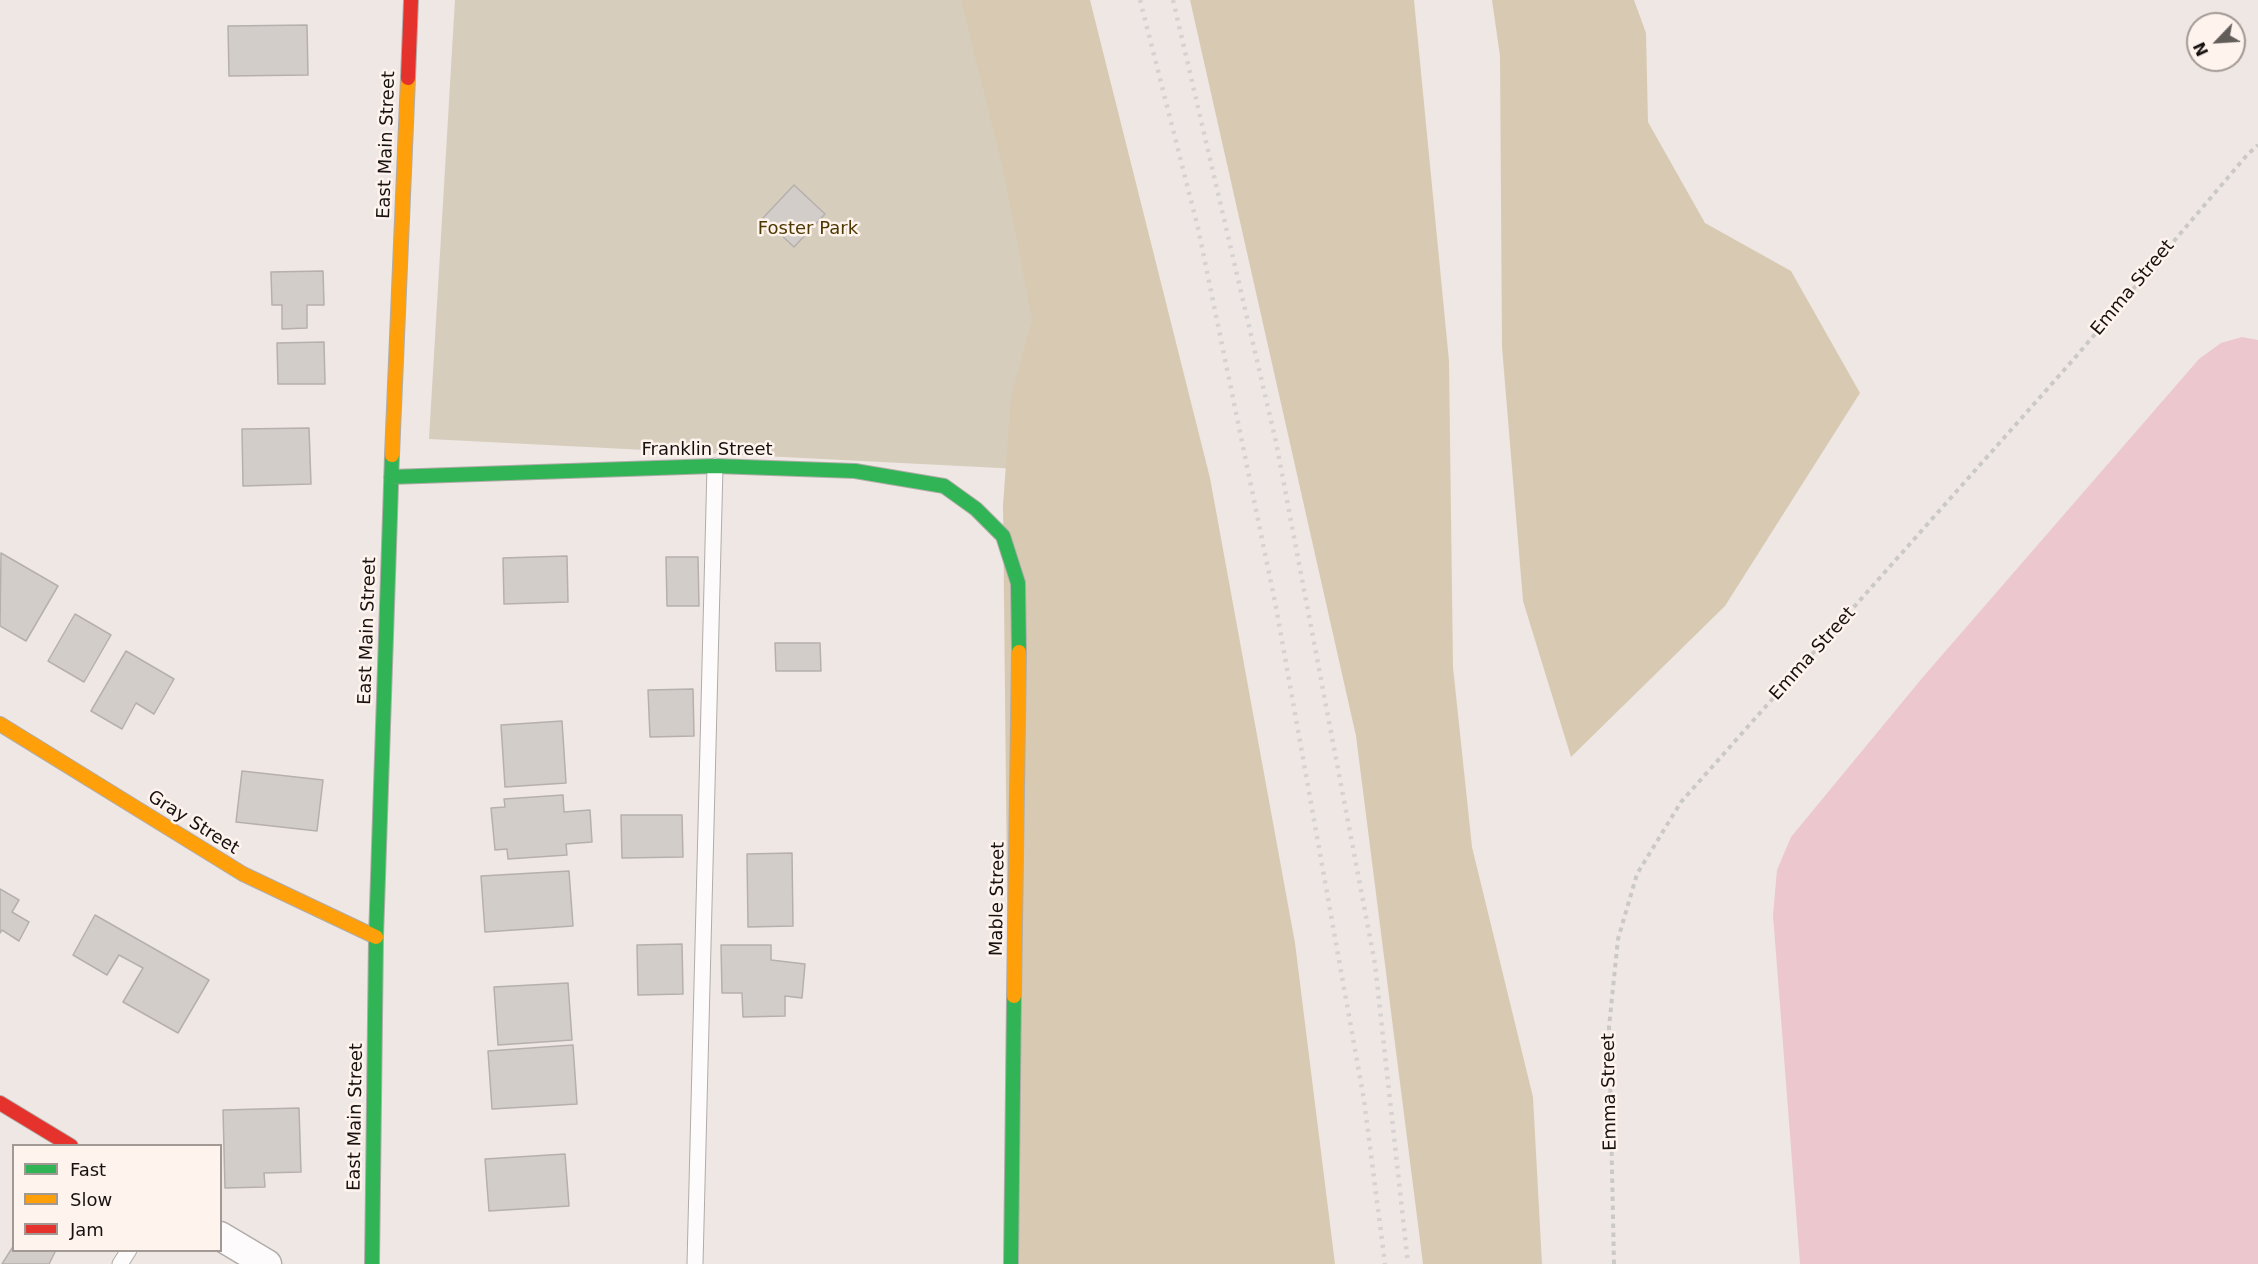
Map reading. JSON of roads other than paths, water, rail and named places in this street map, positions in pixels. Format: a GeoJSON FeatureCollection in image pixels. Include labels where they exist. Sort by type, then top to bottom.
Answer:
{"type":"FeatureCollection","features":[{"type":"Feature","properties":{"kind":"street","name":"East Main Street"},"geometry":{"type":"LineString","coordinates":[[372,1264],[376,938],[391,477],[411,0]]}},
{"type":"Feature","properties":{"kind":"street","name":"Franklin Street"},"geometry":{"type":"LineString","coordinates":[[391,477],[716,466],[855,471],[944,486],[976,508],[1003,536]]}},
{"type":"Feature","properties":{"kind":"street","name":"Mable Street"},"geometry":{"type":"LineString","coordinates":[[1003,536],[1017,582],[1019,636],[1011,1264]]}},
{"type":"Feature","properties":{"kind":"street","name":"Gray Street"},"geometry":{"type":"LineString","coordinates":[[0,724],[243,874],[376,938]]}},
{"type":"Feature","properties":{"kind":"street"},"geometry":{"type":"LineString","coordinates":[[0,1103],[68,1144]]}},
{"type":"Feature","properties":{"kind":"street"},"geometry":{"type":"LineString","coordinates":[[222,1237],[267,1264]]}},
{"type":"Feature","properties":{"kind":"lane"},"geometry":{"type":"LineString","coordinates":[[695,1264],[716,466]]}},
{"type":"Feature","properties":{"kind":"railway"},"geometry":{"type":"LineString","coordinates":[[1140,0],[1198,228],[1276,607],[1364,1100],[1385,1264]]}},
{"type":"Feature","properties":{"kind":"railway"},"geometry":{"type":"LineString","coordinates":[[1173,0],[1276,442],[1375,964],[1408,1264]]}},
{"type":"Feature","properties":{"kind":"park label","name":"Foster Park"},"geometry":{"type":"Point","coordinates":[808,229]}}]}
